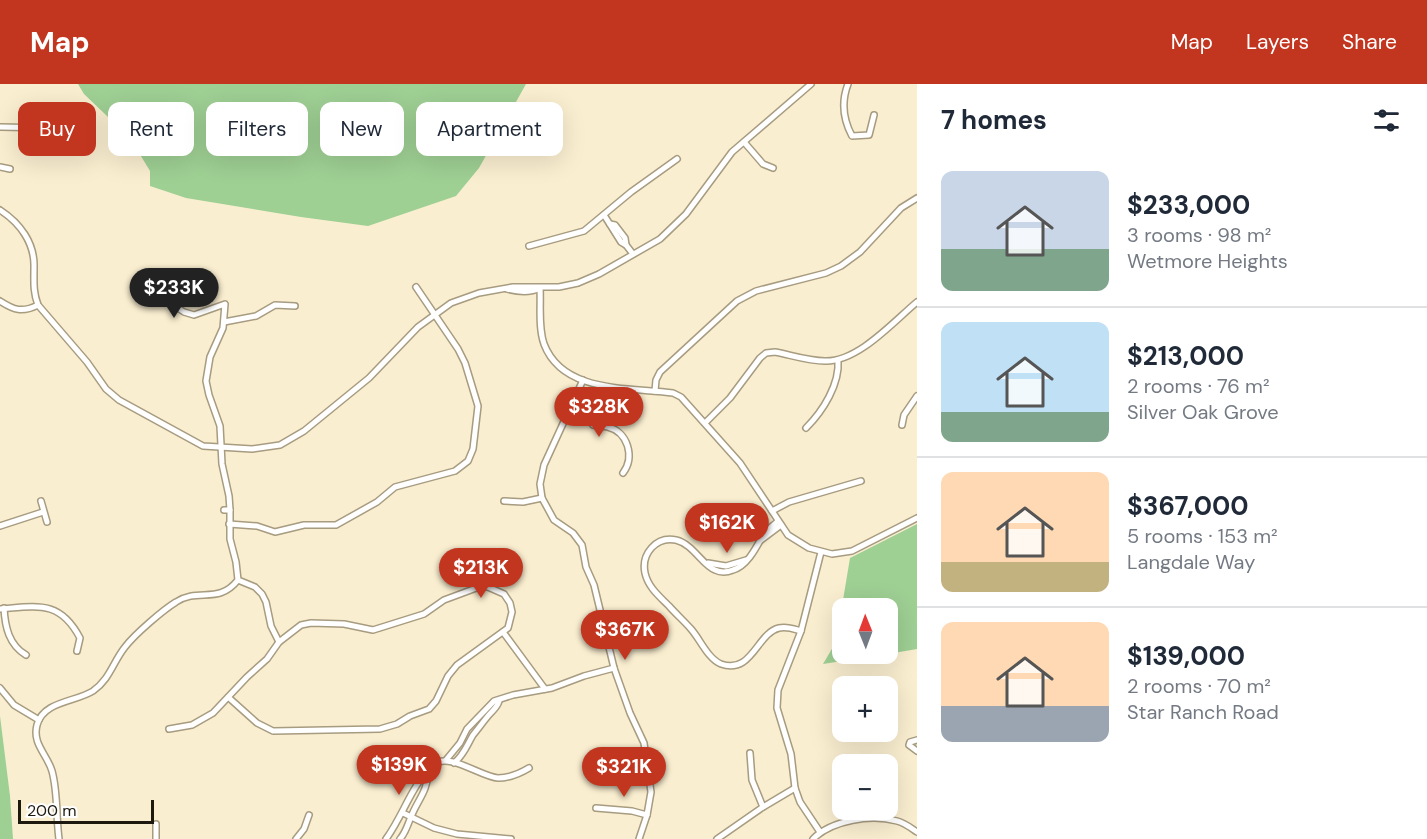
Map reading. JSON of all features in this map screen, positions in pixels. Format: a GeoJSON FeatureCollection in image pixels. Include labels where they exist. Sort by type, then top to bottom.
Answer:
{"type":"FeatureCollection","features":[{"type":"Feature","properties":{"kind":"street"},"geometry":{"type":"LineString","coordinates":[[0,210],[14,220],[29,242],[34,263],[34,291],[38,305],[111,394],[203,446],[260,449],[280,445],[293,438],[369,378],[418,327],[452,303],[470,295],[513,287],[559,287],[578,283],[599,274],[660,239],[672,229],[727,158],[811,84]]}},
{"type":"Feature","properties":{"kind":"street"},"geometry":{"type":"LineString","coordinates":[[848,84],[842,101],[852,136],[869,135],[874,115]]}},
{"type":"Feature","properties":{"kind":"street"},"geometry":{"type":"LineString","coordinates":[[0,127],[18,127]]}},
{"type":"Feature","properties":{"kind":"street"},"geometry":{"type":"LineString","coordinates":[[744,142],[763,164],[773,168]]}},
{"type":"Feature","properties":{"kind":"street"},"geometry":{"type":"LineString","coordinates":[[529,246],[580,233],[677,159]]}},
{"type":"Feature","properties":{"kind":"street"},"geometry":{"type":"LineString","coordinates":[[0,167],[10,169]]}},
{"type":"Feature","properties":{"kind":"street"},"geometry":{"type":"LineString","coordinates":[[655,392],[660,372],[737,301],[756,291],[826,273],[840,266],[860,252],[901,208],[917,198]]}},
{"type":"Feature","properties":{"kind":"street"},"geometry":{"type":"LineString","coordinates":[[604,216],[626,238],[626,244],[633,254]]}},
{"type":"Feature","properties":{"kind":"street"},"geometry":{"type":"LineString","coordinates":[[230,524],[257,526],[275,532],[304,525],[336,525],[347,521],[395,488],[455,471],[464,465],[473,449],[478,406],[465,363],[458,349],[416,288]]}},
{"type":"Feature","properties":{"kind":"street"},"geometry":{"type":"LineString","coordinates":[[540,288],[542,336],[544,344],[559,367],[583,380],[673,393],[681,397],[740,463],[780,523],[798,542],[832,554],[852,551],[917,518]]}},
{"type":"Feature","properties":{"kind":"street"},"geometry":{"type":"LineString","coordinates":[[149,299],[167,301],[189,314],[199,314],[225,304],[221,334],[210,357],[207,373],[209,395],[220,426],[222,464],[229,496],[227,510],[230,539],[238,580]]}},
{"type":"Feature","properties":{"kind":"street"},"geometry":{"type":"LineString","coordinates":[[0,301],[16,310],[26,310],[38,305]]}},
{"type":"Feature","properties":{"kind":"street"},"geometry":{"type":"LineString","coordinates":[[705,423],[730,398],[766,353],[775,352],[826,362],[838,360],[855,353],[917,302]]}},
{"type":"Feature","properties":{"kind":"street"},"geometry":{"type":"LineString","coordinates":[[224,322],[256,316],[276,305],[295,306]]}},
{"type":"Feature","properties":{"kind":"street"},"geometry":{"type":"LineString","coordinates":[[806,428],[836,381],[839,372],[838,360]]}},
{"type":"Feature","properties":{"kind":"street"},"geometry":{"type":"LineString","coordinates":[[583,380],[541,475],[540,484],[542,498],[554,520],[573,534],[582,545],[614,668],[630,713],[644,743],[651,792],[647,815],[639,839]]}},
{"type":"Feature","properties":{"kind":"street"},"geometry":{"type":"LineString","coordinates":[[902,425],[903,415],[917,396]]}},
{"type":"Feature","properties":{"kind":"street"},"geometry":{"type":"LineString","coordinates":[[572,406],[585,415],[593,425],[612,429],[625,440],[629,448],[630,461],[624,473]]}},
{"type":"Feature","properties":{"kind":"street"},"geometry":{"type":"LineString","coordinates":[[772,511],[789,502],[861,481]]}},
{"type":"Feature","properties":{"kind":"street"},"geometry":{"type":"LineString","coordinates":[[504,501],[523,502],[542,498]]}},
{"type":"Feature","properties":{"kind":"street"},"geometry":{"type":"LineString","coordinates":[[41,501],[47,522]]}},
{"type":"Feature","properties":{"kind":"street"},"geometry":{"type":"LineString","coordinates":[[0,526],[43,512]]}},
{"type":"Feature","properties":{"kind":"street"},"geometry":{"type":"LineString","coordinates":[[780,523],[762,535],[761,540],[739,568],[727,572],[715,570],[686,544],[669,539],[653,545],[644,561],[644,570],[651,587],[692,630],[719,663],[728,665],[745,661],[773,630],[788,627],[801,631]]}},
{"type":"Feature","properties":{"kind":"street"},"geometry":{"type":"LineString","coordinates":[[820,832],[800,802],[795,788],[791,754],[779,718],[777,698],[801,631],[821,552]]}},
{"type":"Feature","properties":{"kind":"street"},"geometry":{"type":"LineString","coordinates":[[238,580],[255,587],[262,594],[271,626],[279,642]]}},
{"type":"Feature","properties":{"kind":"street"},"geometry":{"type":"LineString","coordinates":[[59,839],[53,774],[37,743],[36,731],[39,720],[51,707],[76,700],[97,688],[111,673],[127,644],[174,603],[190,596],[225,593],[238,580]]}},
{"type":"Feature","properties":{"kind":"street"},"geometry":{"type":"LineString","coordinates":[[169,729],[199,722],[213,712],[228,697],[267,659],[279,642],[301,625],[350,624],[368,630],[379,629],[418,616],[444,600],[483,586],[500,591],[510,603],[512,617],[508,628],[457,665],[429,709],[386,728],[286,732],[273,730],[257,723],[228,697]]}},
{"type":"Feature","properties":{"kind":"street"},"geometry":{"type":"LineString","coordinates":[[26,655],[16,649],[5,626],[2,609],[33,606],[54,609],[74,627],[81,638],[77,651]]}},
{"type":"Feature","properties":{"kind":"street"},"geometry":{"type":"LineString","coordinates":[[503,632],[545,689]]}},
{"type":"Feature","properties":{"kind":"street"},"geometry":{"type":"LineString","coordinates":[[446,760],[460,743],[467,729],[494,701],[545,689],[614,668]]}},
{"type":"Feature","properties":{"kind":"street"},"geometry":{"type":"LineString","coordinates":[[0,688],[14,705],[39,720]]}},
{"type":"Feature","properties":{"kind":"street"},"geometry":{"type":"LineString","coordinates":[[454,763],[467,748],[489,714],[497,707],[499,701]]}},
{"type":"Feature","properties":{"kind":"street"},"geometry":{"type":"LineString","coordinates":[[917,740],[910,742],[909,745],[917,751]]}},
{"type":"Feature","properties":{"kind":"street"},"geometry":{"type":"LineString","coordinates":[[460,743],[467,748]]}},
{"type":"Feature","properties":{"kind":"street"},"geometry":{"type":"LineString","coordinates":[[750,753],[752,780],[763,807]]}},
{"type":"Feature","properties":{"kind":"street"},"geometry":{"type":"LineString","coordinates":[[386,839],[424,774],[437,762],[446,760],[499,778],[516,775],[529,768]]}},
{"type":"Feature","properties":{"kind":"street"},"geometry":{"type":"LineString","coordinates":[[400,839],[406,832],[426,789],[428,772]]}},
{"type":"Feature","properties":{"kind":"street"},"geometry":{"type":"LineString","coordinates":[[717,839],[795,788]]}},
{"type":"Feature","properties":{"kind":"street"},"geometry":{"type":"LineString","coordinates":[[596,808],[632,810],[647,815]]}},
{"type":"Feature","properties":{"kind":"street"},"geometry":{"type":"LineString","coordinates":[[403,813],[434,828],[470,837],[511,839]]}},
{"type":"Feature","properties":{"kind":"street"},"geometry":{"type":"LineString","coordinates":[[296,839],[304,829],[309,815]]}},
{"type":"Feature","properties":{"kind":"street"},"geometry":{"type":"LineString","coordinates":[[813,839],[820,832],[840,822],[889,819],[905,824],[917,832]]}},
{"type":"Feature","properties":{"kind":"street"},"geometry":{"type":"LineString","coordinates":[[156,824],[156,839]]}},
{"type":"Feature","properties":{"kind":"green space"},"geometry":{"type":"Polygon","coordinates":[[[78,84],[526,84],[516,102],[416,102],[416,156],[486,156],[456,196],[368,226],[186,198],[150,186],[150,171],[141,156],[194,156],[194,102],[108,102],[108,117],[96,105],[96,102],[92,102],[78,84]]]}},
{"type":"Feature","properties":{"kind":"green space"},"geometry":{"type":"Polygon","coordinates":[[[917,524],[917,649],[898,652],[898,598],[843,598],[850,558],[917,524]]]}},
{"type":"Feature","properties":{"kind":"green space"},"geometry":{"type":"Polygon","coordinates":[[[832,649],[832,663],[823,664],[832,649]]]}},
{"type":"Feature","properties":{"kind":"green space"},"geometry":{"type":"Polygon","coordinates":[[[0,716],[10,796],[13,839],[0,839],[0,716]]]}}]}
